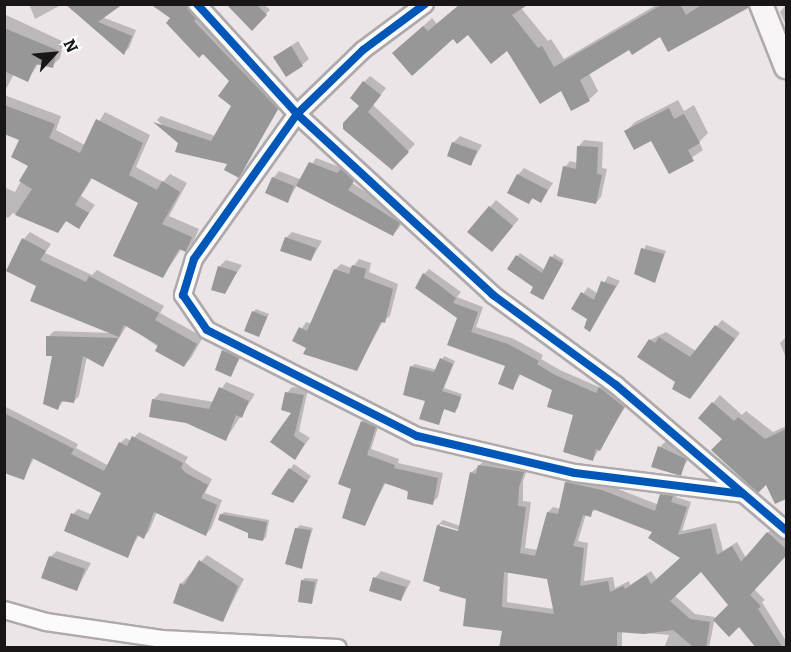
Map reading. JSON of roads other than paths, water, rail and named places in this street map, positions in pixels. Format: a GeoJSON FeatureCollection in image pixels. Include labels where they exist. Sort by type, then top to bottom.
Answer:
{"type":"FeatureCollection","features":[{"type":"Feature","properties":{"kind":"street"},"geometry":{"type":"LineString","coordinates":[[197,4],[297,114],[493,295],[616,385],[786,530]]}},
{"type":"Feature","properties":{"kind":"street"},"geometry":{"type":"LineString","coordinates":[[425,4],[363,50],[297,114],[194,259],[183,295],[207,330],[417,436],[574,473],[743,494]]}},
{"type":"Feature","properties":{"kind":"street"},"geometry":{"type":"LineString","coordinates":[[761,4],[786,67]]}},
{"type":"Feature","properties":{"kind":"street"},"geometry":{"type":"LineString","coordinates":[[4,610],[46,622],[162,639],[338,648]]}}]}
